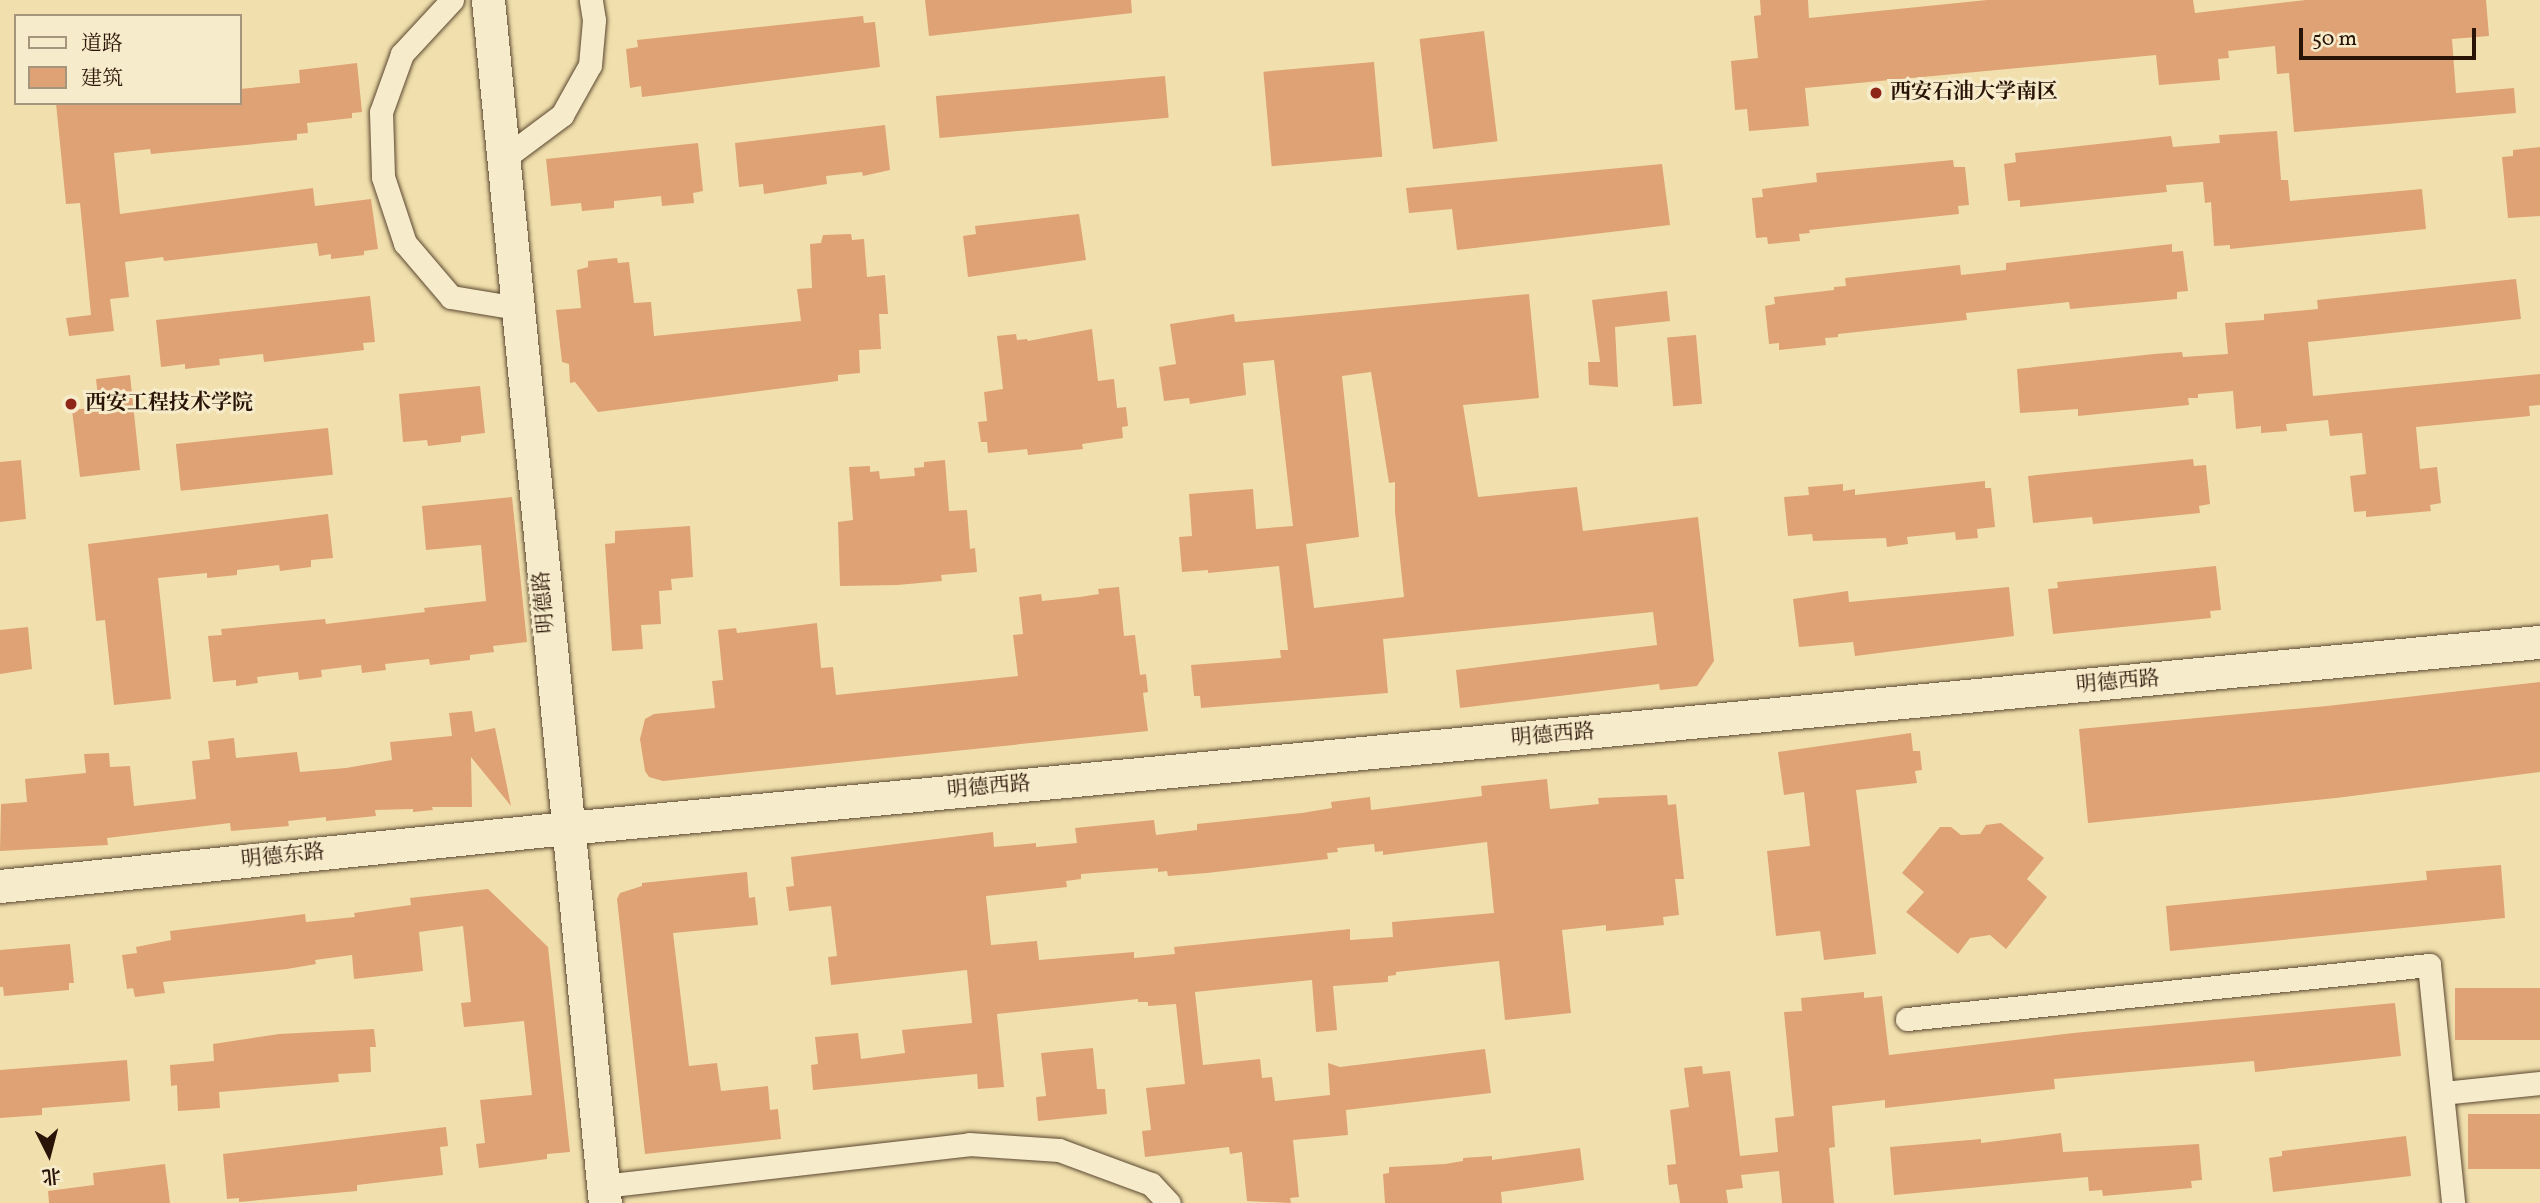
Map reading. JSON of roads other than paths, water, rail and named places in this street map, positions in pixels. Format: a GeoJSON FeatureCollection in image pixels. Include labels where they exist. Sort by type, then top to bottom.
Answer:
{"type":"FeatureCollection","features":[{"type":"Feature","properties":{"kind":"street"},"geometry":{"type":"LineString","coordinates":[[452,0],[402,54],[381,112],[383,177],[405,243],[451,297],[517,308]]}},
{"type":"Feature","properties":{"kind":"street","name":"明德路"},"geometry":{"type":"LineString","coordinates":[[488,0],[604,1195]]}},
{"type":"Feature","properties":{"kind":"street"},"geometry":{"type":"LineString","coordinates":[[503,159],[562,115],[590,65],[594,20],[591,0]]}},
{"type":"Feature","properties":{"kind":"street","name":"明德西路"},"geometry":{"type":"LineString","coordinates":[[567,828],[2540,642]]}},
{"type":"Feature","properties":{"kind":"street","name":"明德东路"},"geometry":{"type":"LineString","coordinates":[[0,886],[567,828]]}},
{"type":"Feature","properties":{"kind":"street"},"geometry":{"type":"LineString","coordinates":[[1907,1019],[2429,965],[2453,1203]]}},
{"type":"Feature","properties":{"kind":"street"},"geometry":{"type":"LineString","coordinates":[[2442,1093],[2540,1083]]}},
{"type":"Feature","properties":{"kind":"street"},"geometry":{"type":"LineString","coordinates":[[604,1195],[970,1144],[1059,1150],[1151,1184],[1169,1203]]}},
{"type":"Feature","properties":{"kind":"place","name":"西安石油大学南区"},"geometry":{"type":"Point","coordinates":[1876,93]}},
{"type":"Feature","properties":{"kind":"place","name":"西安工程技术学院"},"geometry":{"type":"Point","coordinates":[71,404]}}]}
